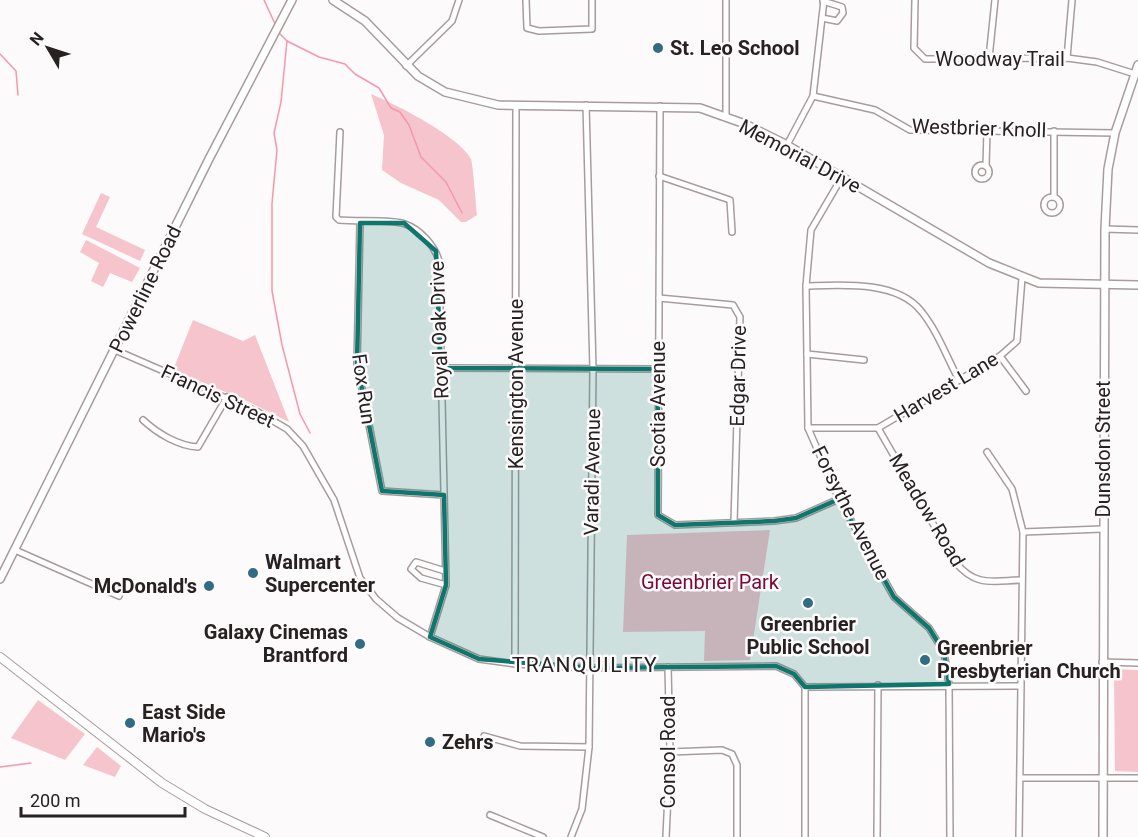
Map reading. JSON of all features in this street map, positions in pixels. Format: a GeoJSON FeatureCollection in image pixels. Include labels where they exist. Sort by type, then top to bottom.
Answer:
{"type":"FeatureCollection","features":[{"type":"Feature","properties":{"kind":"main road","name":"Powerline Road"},"geometry":{"type":"LineString","coordinates":[[0,579],[209,159],[292,0]]}},
{"type":"Feature","properties":{"kind":"main road","name":"Memorial Drive"},"geometry":{"type":"LineString","coordinates":[[333,0],[365,21],[406,66],[429,84],[445,92],[477,101],[516,105],[700,108],[726,117],[787,145],[989,263],[1022,278],[1039,283],[1138,285]]}},
{"type":"Feature","properties":{"kind":"main road","name":"Dunsdon Street"},"geometry":{"type":"LineString","coordinates":[[1103,837],[1102,529],[1105,229],[1108,169],[1115,133],[1138,65]]}},
{"type":"Feature","properties":{"kind":"main road"},"geometry":{"type":"LineString","coordinates":[[0,657],[162,783],[205,809],[265,837]]}},
{"type":"Feature","properties":{"kind":"street"},"geometry":{"type":"LineString","coordinates":[[406,66],[452,21],[459,0]]}},
{"type":"Feature","properties":{"kind":"street"},"geometry":{"type":"LineString","coordinates":[[526,0],[527,28],[539,31],[592,29],[592,0]]}},
{"type":"Feature","properties":{"kind":"street"},"geometry":{"type":"LineString","coordinates":[[726,0],[726,117]]}},
{"type":"Feature","properties":{"kind":"street"},"geometry":{"type":"LineString","coordinates":[[787,145],[813,96],[823,0],[842,7],[843,13],[837,21],[822,18]]}},
{"type":"Feature","properties":{"kind":"street","name":"Woodway Trail"},"geometry":{"type":"LineString","coordinates":[[915,0],[914,48],[925,59],[1067,58],[1097,62],[1135,74]]}},
{"type":"Feature","properties":{"kind":"street"},"geometry":{"type":"LineString","coordinates":[[990,58],[995,0]]}},
{"type":"Feature","properties":{"kind":"street"},"geometry":{"type":"LineString","coordinates":[[1067,58],[1072,0]]}},
{"type":"Feature","properties":{"kind":"street","name":"Westbrier Knoll"},"geometry":{"type":"LineString","coordinates":[[813,96],[875,110],[910,130],[1115,133]]}},
{"type":"Feature","properties":{"kind":"street","name":"Kensington Avenue"},"geometry":{"type":"LineString","coordinates":[[515,664],[516,105]]}},
{"type":"Feature","properties":{"kind":"street","name":"Varadi Avenue"},"geometry":{"type":"LineString","coordinates":[[571,837],[582,809],[589,747],[593,369],[586,105]]}},
{"type":"Feature","properties":{"kind":"street","name":"Scotia Avenue"},"geometry":{"type":"LineString","coordinates":[[660,106],[658,515],[675,525],[796,518],[839,499]]}},
{"type":"Feature","properties":{"kind":"street"},"geometry":{"type":"LineString","coordinates":[[986,166],[987,131]]}},
{"type":"Feature","properties":{"kind":"street"},"geometry":{"type":"LineString","coordinates":[[1054,131],[1054,197]]}},
{"type":"Feature","properties":{"kind":"street","name":"Royal Oak Drive"},"geometry":{"type":"LineString","coordinates":[[340,132],[336,217],[339,220],[360,223],[404,223],[419,232],[436,251],[439,261],[446,585],[430,637]]}},
{"type":"Feature","properties":{"kind":"street"},"geometry":{"type":"LineString","coordinates":[[659,176],[730,200],[732,232]]}},
{"type":"Feature","properties":{"kind":"street","name":"Forsythe Avenue"},"geometry":{"type":"LineString","coordinates":[[842,177],[811,230],[806,286],[808,429],[839,499],[894,597],[929,628],[944,652],[949,684],[950,837]]}},
{"type":"Feature","properties":{"kind":"street","name":"Fox Run"},"geometry":{"type":"LineString","coordinates":[[360,223],[357,364],[382,491],[444,495]]}},
{"type":"Feature","properties":{"kind":"street"},"geometry":{"type":"LineString","coordinates":[[1105,229],[1138,230]]}},
{"type":"Feature","properties":{"kind":"street","name":"Harvest Lane"},"geometry":{"type":"LineString","coordinates":[[808,429],[878,428],[1000,357],[1017,342],[1022,278]]}},
{"type":"Feature","properties":{"kind":"street"},"geometry":{"type":"LineString","coordinates":[[806,286],[863,284],[907,298],[921,310],[960,380]]}},
{"type":"Feature","properties":{"kind":"street","name":"Edgar Drive"},"geometry":{"type":"LineString","coordinates":[[659,298],[734,305],[740,317],[734,522]]}},
{"type":"Feature","properties":{"kind":"street","name":"Francis Street"},"geometry":{"type":"LineString","coordinates":[[115,350],[227,397],[287,429],[303,446],[334,500],[360,578],[376,599],[398,618],[430,637],[479,659],[515,664],[589,668],[776,666],[794,674],[805,687]]}},
{"type":"Feature","properties":{"kind":"street"},"geometry":{"type":"LineString","coordinates":[[807,354],[864,360]]}},
{"type":"Feature","properties":{"kind":"street"},"geometry":{"type":"LineString","coordinates":[[1000,357],[1026,391]]}},
{"type":"Feature","properties":{"kind":"street"},"geometry":{"type":"LineString","coordinates":[[441,368],[658,369]]}},
{"type":"Feature","properties":{"kind":"street"},"geometry":{"type":"LineString","coordinates":[[143,420],[153,429],[187,447],[198,447],[227,397]]}},
{"type":"Feature","properties":{"kind":"street","name":"Meadow Road"},"geometry":{"type":"LineString","coordinates":[[878,428],[955,562],[964,572],[978,581],[1021,580]]}},
{"type":"Feature","properties":{"kind":"street"},"geometry":{"type":"LineString","coordinates":[[987,452],[1012,489],[1023,532],[1019,686],[1019,837]]}},
{"type":"Feature","properties":{"kind":"street"},"geometry":{"type":"LineString","coordinates":[[1023,532],[1102,529]]}},
{"type":"Feature","properties":{"kind":"street"},"geometry":{"type":"LineString","coordinates":[[15,550],[119,596]]}},
{"type":"Feature","properties":{"kind":"street"},"geometry":{"type":"LineString","coordinates":[[445,571],[422,562],[416,562],[411,569],[421,578],[446,585]]}},
{"type":"Feature","properties":{"kind":"street"},"geometry":{"type":"LineString","coordinates":[[1102,662],[1138,663]]}},
{"type":"Feature","properties":{"kind":"street","name":"Consol Road"},"geometry":{"type":"LineString","coordinates":[[666,837],[670,752],[668,667]]}},
{"type":"Feature","properties":{"kind":"street"},"geometry":{"type":"LineString","coordinates":[[805,837],[805,687],[949,684],[1019,686]]}},
{"type":"Feature","properties":{"kind":"street"},"geometry":{"type":"LineString","coordinates":[[877,837],[878,685]]}},
{"type":"Feature","properties":{"kind":"street"},"geometry":{"type":"LineString","coordinates":[[484,736],[520,746],[589,747]]}},
{"type":"Feature","properties":{"kind":"street"},"geometry":{"type":"LineString","coordinates":[[670,752],[722,750],[732,754],[737,765],[737,837]]}},
{"type":"Feature","properties":{"kind":"street"},"geometry":{"type":"LineString","coordinates":[[1020,778],[1138,778]]}},
{"type":"Feature","properties":{"kind":"street"},"geometry":{"type":"LineString","coordinates":[[490,815],[543,837]]}},
{"type":"Feature","properties":{"kind":"highlighted area"},"geometry":{"type":"Polygon","coordinates":[[[360,223],[404,223],[436,251],[441,368],[658,369],[658,515],[675,525],[796,518],[839,499],[894,597],[929,628],[944,652],[949,684],[805,687],[794,674],[776,666],[589,668],[479,659],[430,637],[446,585],[444,495],[382,491],[357,364],[360,223]]]}},
{"type":"Feature","properties":{"kind":"green space"},"geometry":{"type":"Polygon","coordinates":[[[371,94],[440,131],[464,150],[472,162],[477,215],[466,222],[461,222],[439,200],[401,183],[382,170],[384,135],[371,94]]]}},
{"type":"Feature","properties":{"kind":"green space"},"geometry":{"type":"Polygon","coordinates":[[[101,193],[110,197],[96,227],[145,250],[140,261],[82,234],[101,193]]]}},
{"type":"Feature","properties":{"kind":"green space"},"geometry":{"type":"Polygon","coordinates":[[[86,240],[140,268],[132,282],[110,273],[103,287],[91,281],[99,263],[80,252],[86,240]]]}},
{"type":"Feature","properties":{"kind":"green space"},"geometry":{"type":"Polygon","coordinates":[[[193,320],[243,341],[255,335],[289,422],[249,402],[173,370],[193,320]]]}},
{"type":"Feature","properties":{"kind":"green space","name":"Greenbrier Park"},"geometry":{"type":"Polygon","coordinates":[[[770,530],[750,660],[704,661],[705,631],[623,632],[627,535],[770,530]]]}},
{"type":"Feature","properties":{"kind":"green space"},"geometry":{"type":"Polygon","coordinates":[[[1114,669],[1138,670],[1138,772],[1115,771],[1114,669]]]}},
{"type":"Feature","properties":{"kind":"green space"},"geometry":{"type":"Polygon","coordinates":[[[38,700],[85,734],[65,760],[11,738],[38,700]]]}},
{"type":"Feature","properties":{"kind":"green space"},"geometry":{"type":"Polygon","coordinates":[[[97,747],[121,766],[115,777],[83,765],[97,747]]]}},
{"type":"Feature","properties":{"kind":"waterway"},"geometry":{"type":"LineString","coordinates":[[264,0],[276,26]]}},
{"type":"Feature","properties":{"kind":"waterway"},"geometry":{"type":"LineString","coordinates":[[279,33],[287,41],[319,57],[345,64],[355,74],[379,88],[391,108],[400,112],[409,125],[421,157],[446,182],[462,213]]}},
{"type":"Feature","properties":{"kind":"waterway"},"geometry":{"type":"LineString","coordinates":[[287,41],[281,102],[274,133],[277,150],[272,203],[272,291],[282,345],[300,414],[310,433]]}},
{"type":"Feature","properties":{"kind":"waterway"},"geometry":{"type":"LineString","coordinates":[[0,54],[16,71],[18,95]]}},
{"type":"Feature","properties":{"kind":"waterway"},"geometry":{"type":"LineString","coordinates":[[0,767],[31,763]]}},
{"type":"Feature","properties":{"kind":"place","name":"St. Leo School"},"geometry":{"type":"Point","coordinates":[658,48]}},
{"type":"Feature","properties":{"kind":"place","name":"Walmart Supercenter"},"geometry":{"type":"Point","coordinates":[253,573]}},
{"type":"Feature","properties":{"kind":"place","name":"McDonald's"},"geometry":{"type":"Point","coordinates":[209,586]}},
{"type":"Feature","properties":{"kind":"place","name":"Greenbrier Public School"},"geometry":{"type":"Point","coordinates":[808,603]}},
{"type":"Feature","properties":{"kind":"place","name":"Galaxy Cinemas Brantford"},"geometry":{"type":"Point","coordinates":[360,644]}},
{"type":"Feature","properties":{"kind":"place","name":"Greenbrier Presbyterian Church"},"geometry":{"type":"Point","coordinates":[925,660]}},
{"type":"Feature","properties":{"kind":"place","name":"East Side Mario's"},"geometry":{"type":"Point","coordinates":[130,723]}},
{"type":"Feature","properties":{"kind":"place","name":"Zehrs"},"geometry":{"type":"Point","coordinates":[430,742]}},
{"type":"Feature","properties":{"kind":"district","name":"TRANQUILITY"},"geometry":{"type":"Point","coordinates":[585,665]}}]}
